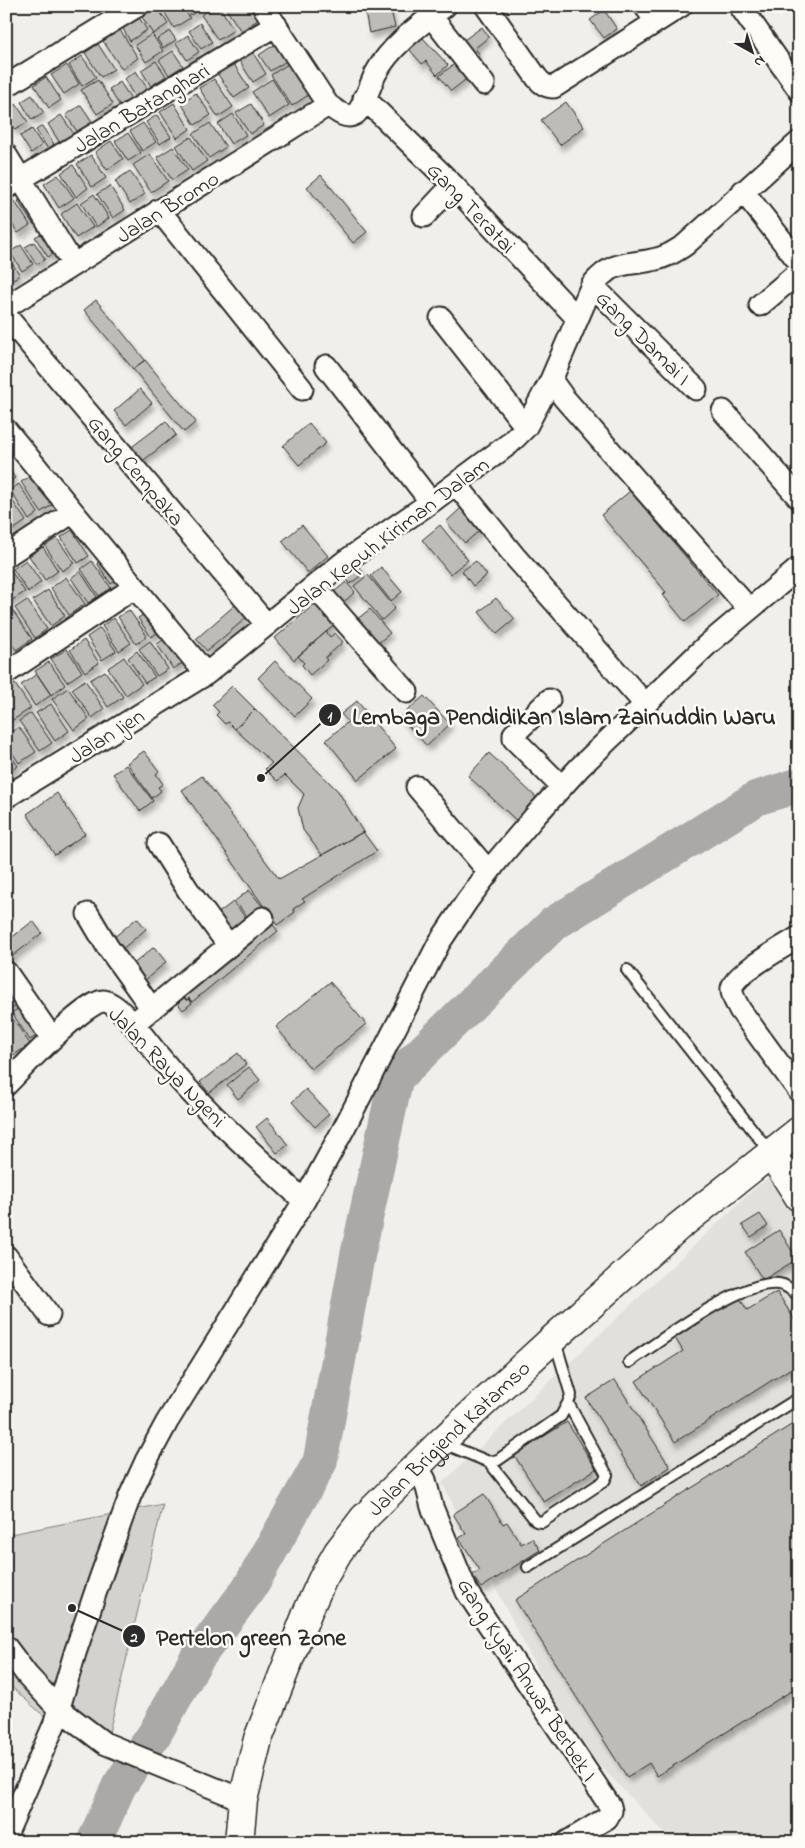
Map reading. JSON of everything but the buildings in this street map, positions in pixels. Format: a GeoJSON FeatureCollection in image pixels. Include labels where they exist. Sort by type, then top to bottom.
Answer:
{"type":"FeatureCollection","features":[{"type":"Feature","properties":{"kind":"street"},"geometry":{"type":"LineString","coordinates":[[6,86],[137,6]]}},
{"type":"Feature","properties":{"kind":"street"},"geometry":{"type":"LineString","coordinates":[[263,6],[328,105],[342,114],[350,116],[359,110],[383,60],[393,49],[438,11],[484,84]]}},
{"type":"Feature","properties":{"kind":"street"},"geometry":{"type":"LineString","coordinates":[[486,6],[537,78],[543,85],[549,87],[554,87],[650,14],[681,6]]}},
{"type":"Feature","properties":{"kind":"street"},"geometry":{"type":"LineString","coordinates":[[740,6],[799,90]]}},
{"type":"Feature","properties":{"kind":"street","name":"Jalan Batanghari"},"geometry":{"type":"LineString","coordinates":[[14,184],[276,25]]}},
{"type":"Feature","properties":{"kind":"street","name":"Gang Teratai"},"geometry":{"type":"LineString","coordinates":[[364,98],[453,185],[578,318]]}},
{"type":"Feature","properties":{"kind":"street","name":"Jalan Bromo"},"geometry":{"type":"LineString","coordinates":[[6,308],[328,105]]}},
{"type":"Feature","properties":{"kind":"street"},"geometry":{"type":"LineString","coordinates":[[592,285],[615,266],[653,260],[670,254],[684,245],[799,142]]}},
{"type":"Feature","properties":{"kind":"street"},"geometry":{"type":"LineString","coordinates":[[6,156],[14,184],[73,264]]}},
{"type":"Feature","properties":{"kind":"street"},"geometry":{"type":"LineString","coordinates":[[424,216],[453,185]]}},
{"type":"Feature","properties":{"kind":"street"},"geometry":{"type":"LineString","coordinates":[[743,191],[799,262]]}},
{"type":"Feature","properties":{"kind":"street"},"geometry":{"type":"LineString","coordinates":[[159,210],[302,389]]}},
{"type":"Feature","properties":{"kind":"street"},"geometry":{"type":"LineString","coordinates":[[760,305],[799,272]]}},
{"type":"Feature","properties":{"kind":"street","name":"Jalan Kepuh Kiriman Dalam"},"geometry":{"type":"LineString","coordinates":[[206,674],[344,562],[456,484],[509,444],[526,427],[551,380],[592,285]]}},
{"type":"Feature","properties":{"kind":"street","name":"Gang Damai I"},"geometry":{"type":"LineString","coordinates":[[592,285],[696,389]]}},
{"type":"Feature","properties":{"kind":"street","name":"Gang Cempaka"},"geometry":{"type":"LineString","coordinates":[[6,316],[267,625]]}},
{"type":"Feature","properties":{"kind":"street"},"geometry":{"type":"LineString","coordinates":[[441,318],[526,427]]}},
{"type":"Feature","properties":{"kind":"street"},"geometry":{"type":"LineString","coordinates":[[326,366],[431,502]]}},
{"type":"Feature","properties":{"kind":"street"},"geometry":{"type":"LineString","coordinates":[[551,380],[564,398],[749,609]]}},
{"type":"Feature","properties":{"kind":"street"},"geometry":{"type":"LineString","coordinates":[[723,411],[799,498]]}},
{"type":"Feature","properties":{"kind":"street"},"geometry":{"type":"LineString","coordinates":[[7,431],[206,674]]}},
{"type":"Feature","properties":{"kind":"street"},"geometry":{"type":"LineString","coordinates":[[456,484],[516,558],[645,704]]}},
{"type":"Feature","properties":{"kind":"street"},"geometry":{"type":"LineString","coordinates":[[6,556],[73,512]]}},
{"type":"Feature","properties":{"kind":"street"},"geometry":{"type":"LineString","coordinates":[[6,1835],[54,1724],[130,1496],[146,1461],[172,1414],[304,1201],[343,1130],[439,943],[489,872],[562,787],[707,645],[799,568]]}},
{"type":"Feature","properties":{"kind":"street"},"geometry":{"type":"LineString","coordinates":[[315,586],[407,692]]}},
{"type":"Feature","properties":{"kind":"street"},"geometry":{"type":"LineString","coordinates":[[6,673],[135,587]]}},
{"type":"Feature","properties":{"kind":"street","name":"Jalan Ijen"},"geometry":{"type":"LineString","coordinates":[[6,797],[206,674]]}},
{"type":"Feature","properties":{"kind":"street"},"geometry":{"type":"LineString","coordinates":[[549,700],[514,734],[514,739],[562,787]]}},
{"type":"Feature","properties":{"kind":"street"},"geometry":{"type":"LineString","coordinates":[[417,787],[489,872]]}},
{"type":"Feature","properties":{"kind":"street"},"geometry":{"type":"LineString","coordinates":[[159,844],[188,890],[229,946]]}},
{"type":"Feature","properties":{"kind":"street"},"geometry":{"type":"LineString","coordinates":[[88,914],[107,946],[152,1009]]}},
{"type":"Feature","properties":{"kind":"street"},"geometry":{"type":"LineString","coordinates":[[133,1024],[263,918]]}},
{"type":"Feature","properties":{"kind":"street"},"geometry":{"type":"LineString","coordinates":[[799,937],[738,976],[732,988],[733,996],[740,1010],[799,1091]]}},
{"type":"Feature","properties":{"kind":"street"},"geometry":{"type":"LineString","coordinates":[[6,972],[52,1038]]}},
{"type":"Feature","properties":{"kind":"street","name":"Jalan Raya Ngeni"},"geometry":{"type":"LineString","coordinates":[[6,1085],[52,1038],[91,1007],[105,1001],[118,1009],[133,1024],[198,1102],[304,1201]]}},
{"type":"Feature","properties":{"kind":"street","name":"Jalan Brigjend Katamso"},"geometry":{"type":"LineString","coordinates":[[239,1842],[243,1800],[258,1739],[322,1580],[338,1552],[364,1518],[441,1442],[678,1227],[799,1131]]}},
{"type":"Feature","properties":{"kind":"street"},"geometry":{"type":"LineString","coordinates":[[771,1153],[799,1197]]}},
{"type":"Feature","properties":{"kind":"street"},"geometry":{"type":"LineString","coordinates":[[6,1256],[49,1315]]}},
{"type":"Feature","properties":{"kind":"street","name":"Gang Kyai. Anwar Berbek I"},"geometry":{"type":"LineString","coordinates":[[417,1466],[425,1480],[432,1507],[467,1592],[610,1806],[611,1812],[607,1818],[567,1842]]}},
{"type":"Feature","properties":{"kind":"street"},"geometry":{"type":"LineString","coordinates":[[6,1647],[27,1675],[58,1708],[104,1743],[243,1800]]}},
{"type":"Feature","properties":{"kind":"lane"},"geometry":{"type":"LineString","coordinates":[[627,970],[771,1153]]}},
{"type":"Feature","properties":{"kind":"lane"},"geometry":{"type":"LineString","coordinates":[[629,1362],[718,1303],[738,1293],[770,1284],[780,1284],[788,1287],[799,1296]]}},
{"type":"Feature","properties":{"kind":"lane"},"geometry":{"type":"LineString","coordinates":[[489,1462],[498,1460],[561,1416],[568,1404],[571,1395],[554,1338]]}},
{"type":"Feature","properties":{"kind":"lane"},"geometry":{"type":"LineString","coordinates":[[528,1567],[799,1398]]}},
{"type":"Feature","properties":{"kind":"lane"},"geometry":{"type":"LineString","coordinates":[[441,1442],[489,1462],[536,1521],[542,1522],[604,1481],[607,1475],[568,1404]]}},
{"type":"Feature","properties":{"kind":"shaded area"},"geometry":{"type":"Polygon","coordinates":[[[799,1156],[799,1842],[673,1842],[571,1735],[442,1483],[755,1188],[799,1156]]]}},
{"type":"Feature","properties":{"kind":"shaded area"},"geometry":{"type":"Polygon","coordinates":[[[163,1504],[107,1741],[54,1725],[6,1682],[6,1535],[163,1504]]]}},
{"type":"Feature","properties":{"kind":"waterway"},"geometry":{"type":"LineString","coordinates":[[94,1842],[119,1786],[154,1735],[197,1658],[250,1587],[320,1462],[357,1258],[396,1078],[553,924],[757,798],[799,785]]}},
{"type":"Feature","properties":{"kind":"place","name":"Lembaga Pendidikan Islam Zainuddin Waru"},"geometry":{"type":"Point","coordinates":[261,778]}},
{"type":"Feature","properties":{"kind":"place","name":"Pertelon green Zone"},"geometry":{"type":"Point","coordinates":[72,1608]}}]}
